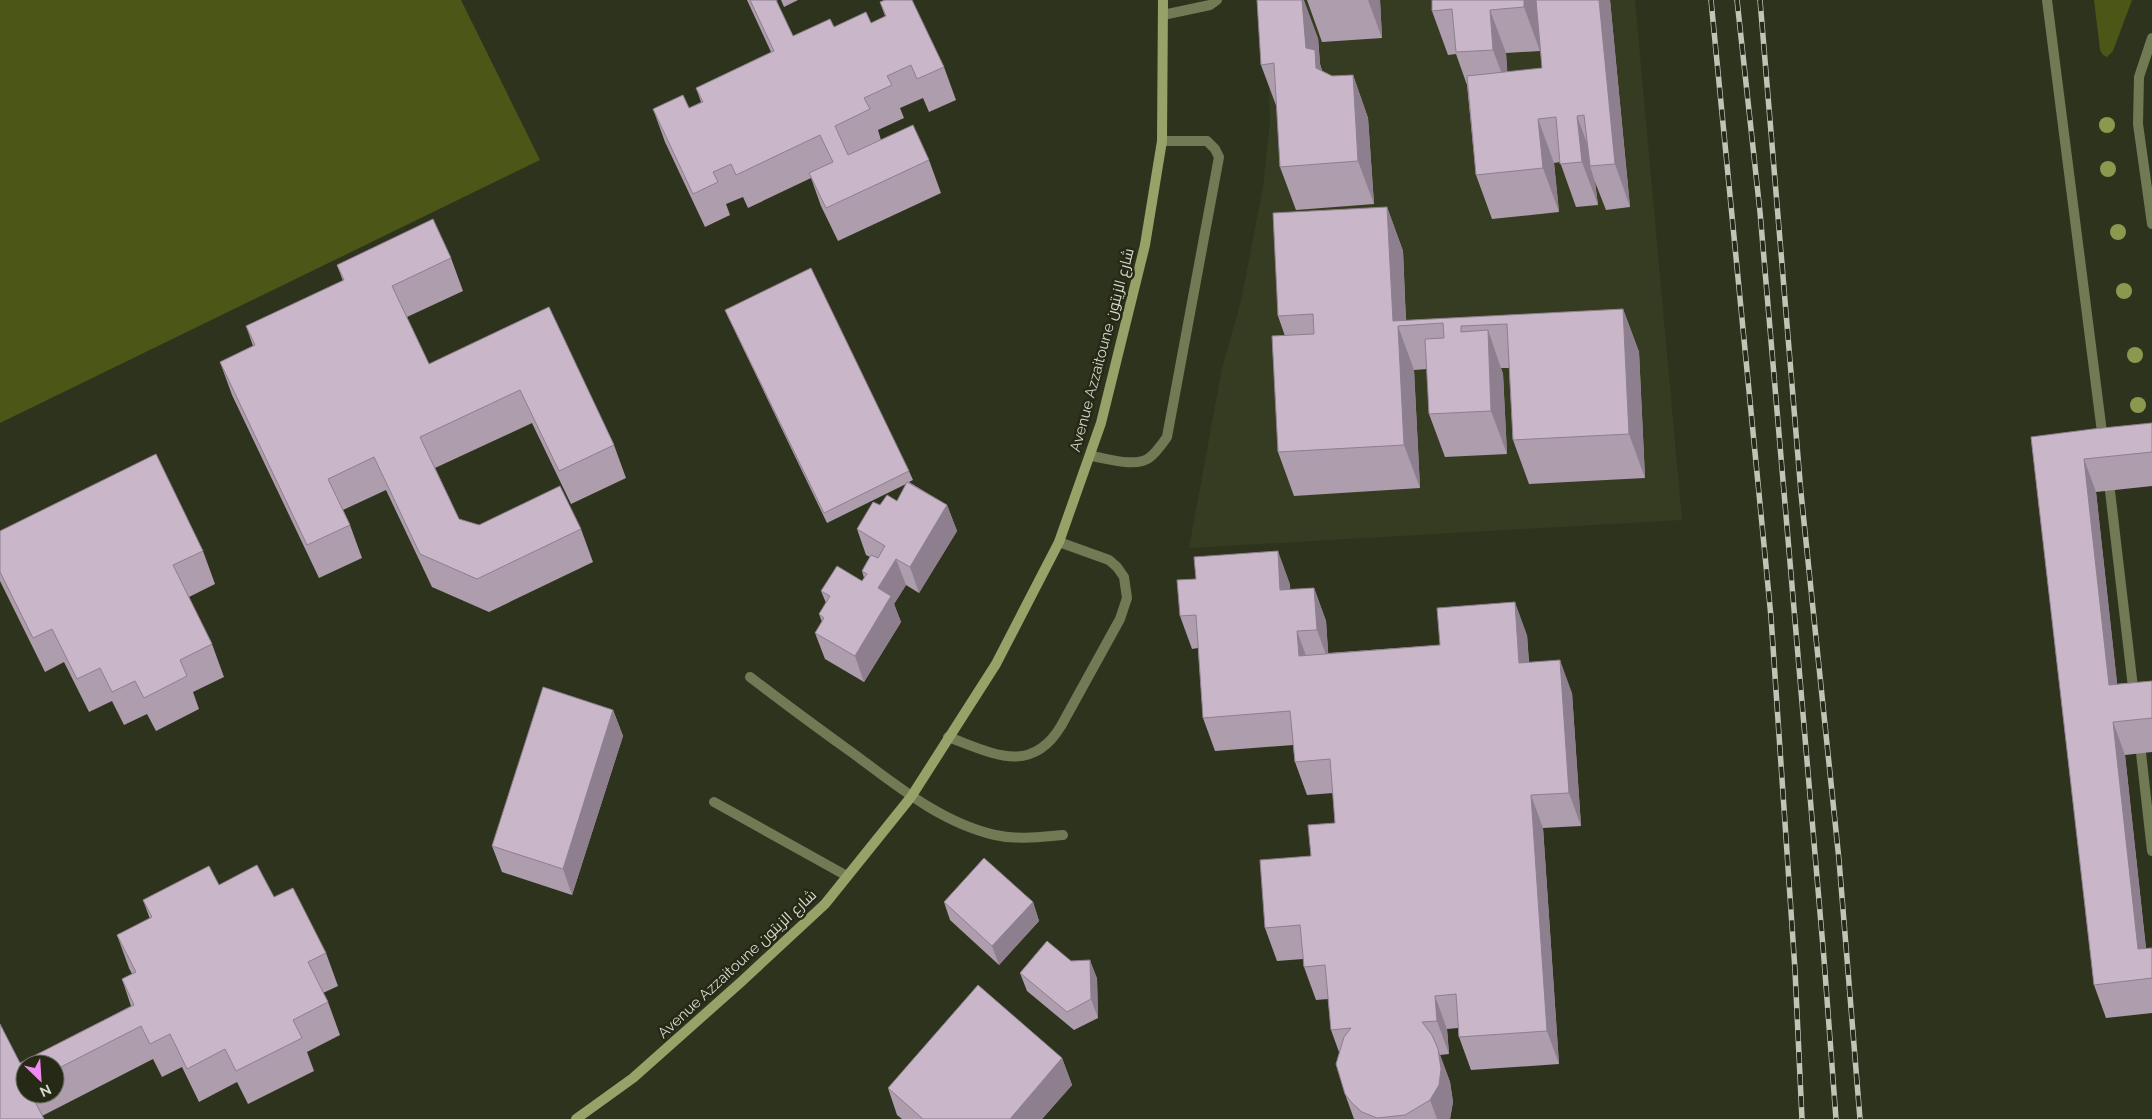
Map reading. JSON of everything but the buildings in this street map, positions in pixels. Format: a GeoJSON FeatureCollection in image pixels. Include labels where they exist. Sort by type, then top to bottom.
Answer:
{"type":"FeatureCollection","features":[{"type":"Feature","properties":{"kind":"street","name":"Avenue Azzaitoune شارع الزيتون"},"geometry":{"type":"LineString","coordinates":[[576,1119],[633,1078],[742,982],[825,904],[911,797],[996,664],[1058,542],[1101,423],[1145,245],[1162,141],[1163,0]]}},
{"type":"Feature","properties":{"kind":"lane"},"geometry":{"type":"LineString","coordinates":[[1163,15],[1210,5],[1217,0]]}},
{"type":"Feature","properties":{"kind":"lane"},"geometry":{"type":"LineString","coordinates":[[2047,0],[2104,452]]}},
{"type":"Feature","properties":{"kind":"lane"},"geometry":{"type":"LineString","coordinates":[[2152,38],[2139,77],[2138,124],[2152,224]]}},
{"type":"Feature","properties":{"kind":"lane"},"geometry":{"type":"LineString","coordinates":[[1090,456],[1133,462],[1148,459],[1158,450],[1167,437],[1219,157],[1208,141],[1162,141]]}},
{"type":"Feature","properties":{"kind":"lane"},"geometry":{"type":"LineString","coordinates":[[2110,491],[2135,707]]}},
{"type":"Feature","properties":{"kind":"lane"},"geometry":{"type":"LineString","coordinates":[[948,737],[1000,756],[1024,756],[1050,742],[1061,726],[1120,619],[1127,598],[1124,576],[1109,560],[1058,542]]}},
{"type":"Feature","properties":{"kind":"lane"},"geometry":{"type":"LineString","coordinates":[[750,677],[911,797],[969,826],[995,834],[1026,839],[1063,835]]}},
{"type":"Feature","properties":{"kind":"lane"},"geometry":{"type":"LineString","coordinates":[[2141,753],[2152,851]]}},
{"type":"Feature","properties":{"kind":"lane"},"geometry":{"type":"LineString","coordinates":[[714,802],[848,876]]}},
{"type":"Feature","properties":{"kind":"shaded area"},"geometry":{"type":"Polygon","coordinates":[[[1266,0],[1635,0],[1682,520],[1189,548],[1222,368],[1241,301],[1263,187],[1270,121],[1266,0]]]}},
{"type":"Feature","properties":{"kind":"green space"},"geometry":{"type":"Polygon","coordinates":[[[0,0],[461,0],[540,160],[0,423],[0,0]]]}},
{"type":"Feature","properties":{"kind":"green space"},"geometry":{"type":"Polygon","coordinates":[[[2094,0],[2132,0],[2113,51],[2107,57],[2100,50],[2094,0]]]}},
{"type":"Feature","properties":{"kind":"railway"},"geometry":{"type":"LineString","coordinates":[[1711,0],[1771,617],[1795,970],[1802,1119]]}},
{"type":"Feature","properties":{"kind":"railway"},"geometry":{"type":"LineString","coordinates":[[1737,0],[1760,212],[1836,1119]]}},
{"type":"Feature","properties":{"kind":"railway"},"geometry":{"type":"LineString","coordinates":[[1760,0],[1801,493],[1839,860],[1860,1119]]}}]}
